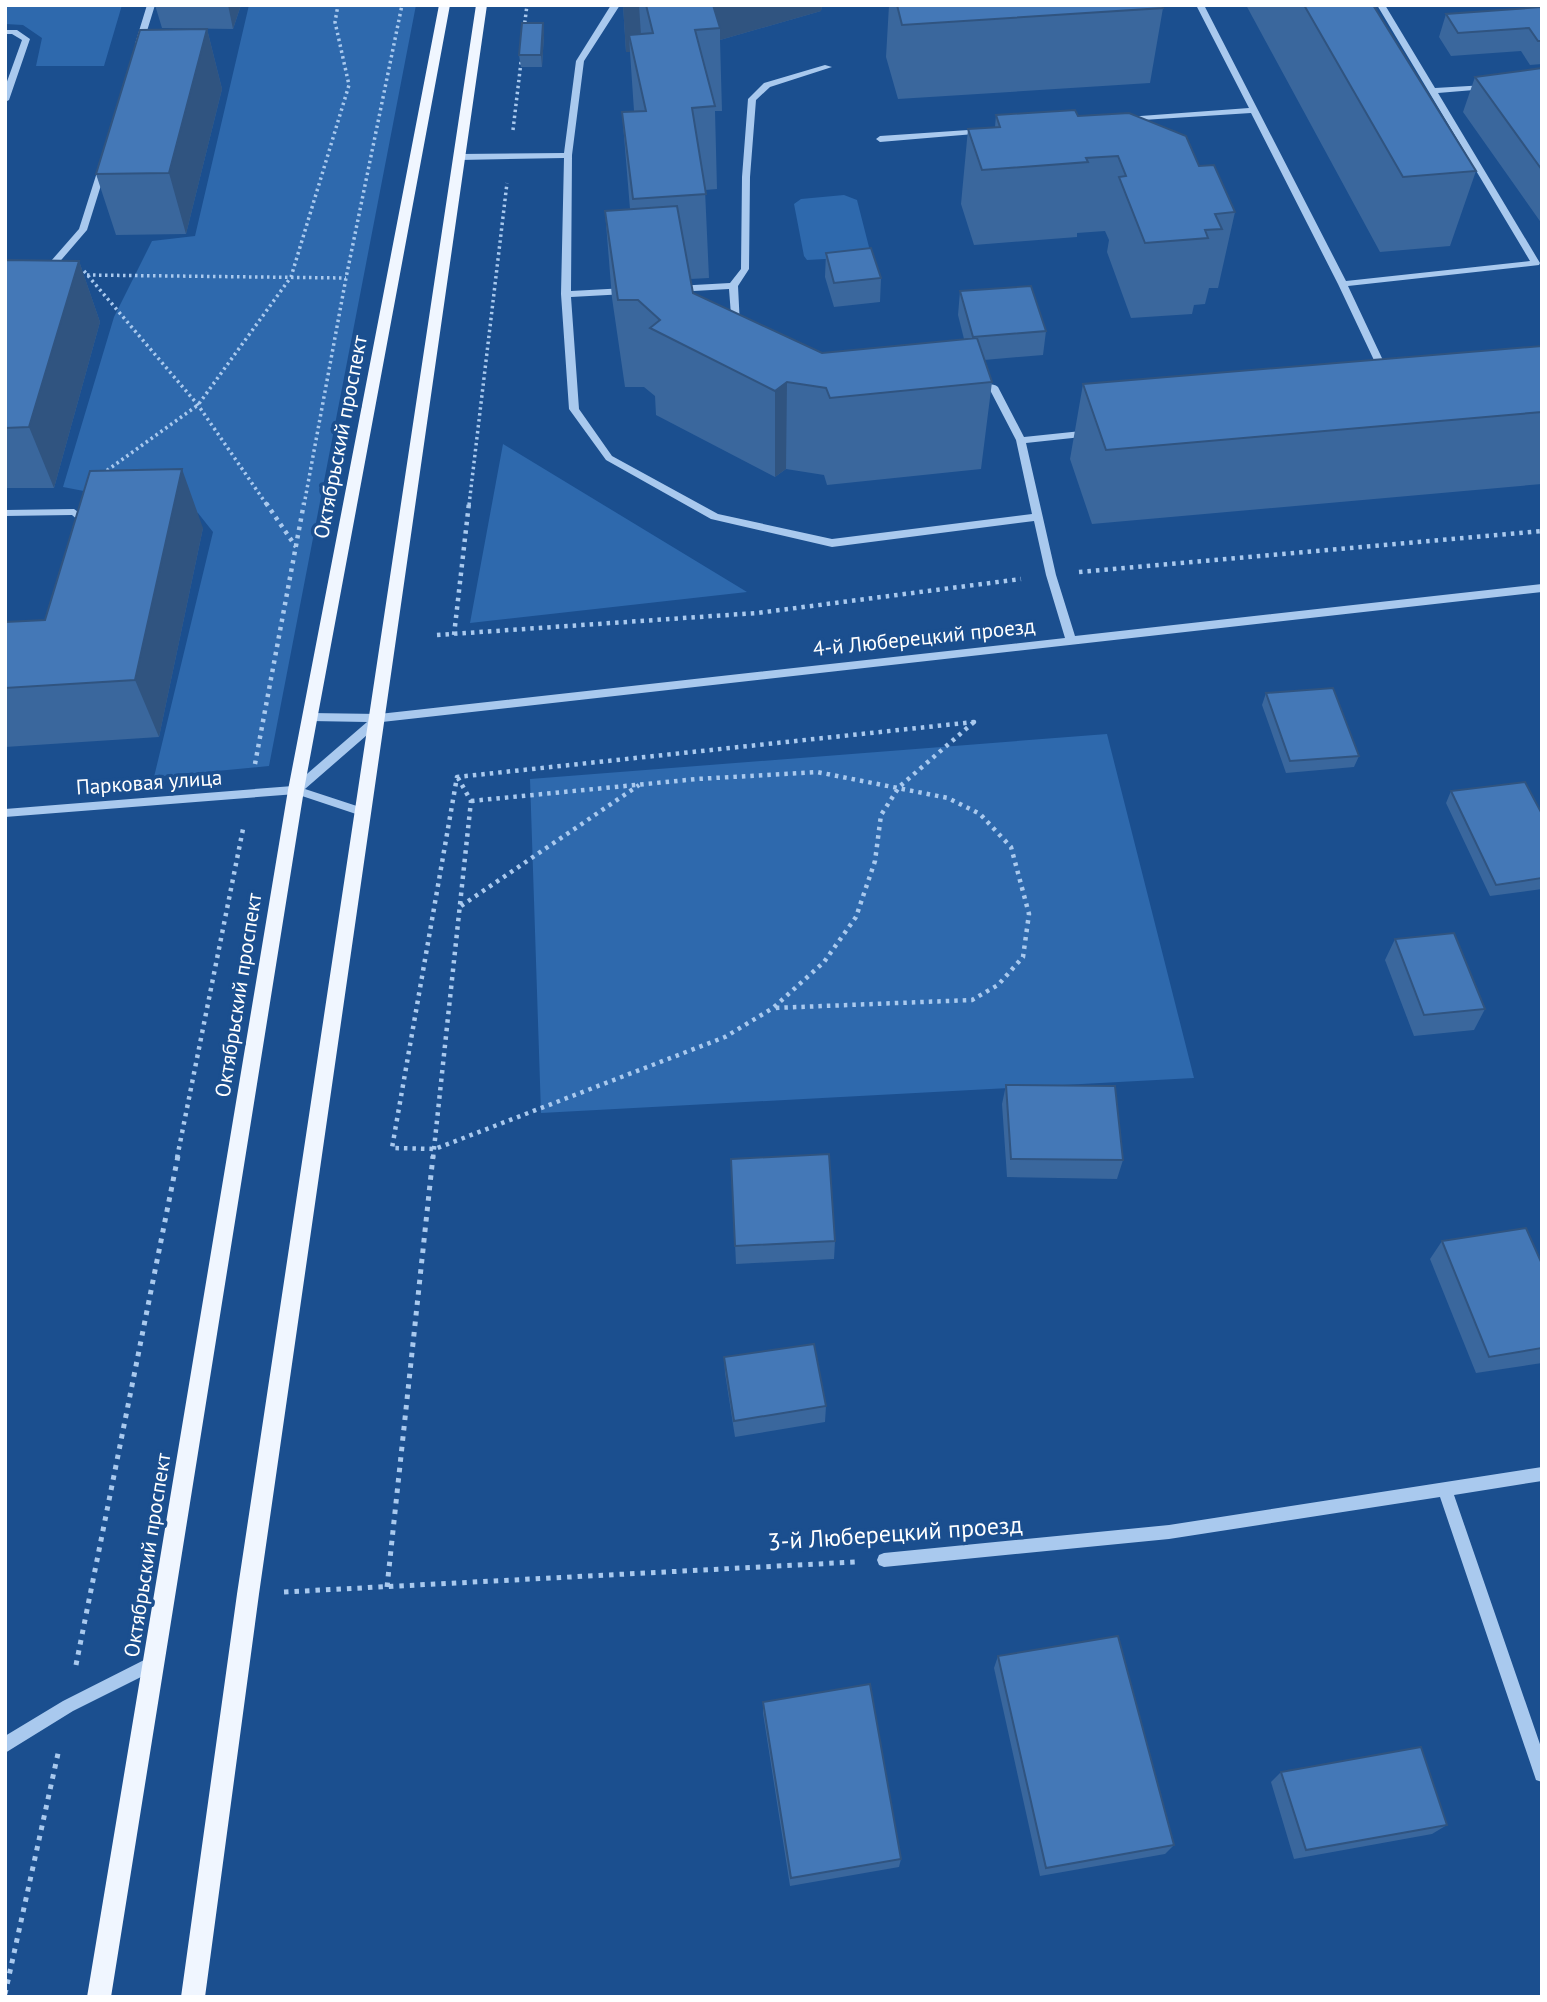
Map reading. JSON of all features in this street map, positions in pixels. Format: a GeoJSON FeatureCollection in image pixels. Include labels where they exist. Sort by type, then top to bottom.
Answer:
{"type":"FeatureCollection","features":[{"type":"Feature","properties":{"kind":"main road","name":"Октябрьский проспект"},"geometry":{"type":"LineString","coordinates":[[99,1997],[296,790],[444,5]]}},
{"type":"Feature","properties":{"kind":"main road"},"geometry":{"type":"LineString","coordinates":[[192,1997],[248,1594],[482,5]]}},
{"type":"Feature","properties":{"kind":"street"},"geometry":{"type":"LineString","coordinates":[[135,58],[151,5]]}},
{"type":"Feature","properties":{"kind":"street"},"geometry":{"type":"LineString","coordinates":[[568,155],[580,61],[616,5]]}},
{"type":"Feature","properties":{"kind":"street"},"geometry":{"type":"LineString","coordinates":[[1200,5],[1343,284],[1387,380]]}},
{"type":"Feature","properties":{"kind":"street"},"geometry":{"type":"LineString","coordinates":[[5,32],[15,32],[26,39],[5,100]]}},
{"type":"Feature","properties":{"kind":"street"},"geometry":{"type":"LineString","coordinates":[[736,342],[733,286],[745,269],[746,177],[752,99],[767,85],[828,67]]}},
{"type":"Feature","properties":{"kind":"street"},"geometry":{"type":"LineString","coordinates":[[1343,284],[1536,263],[1434,91],[1502,86]]}},
{"type":"Feature","properties":{"kind":"street"},"geometry":{"type":"LineString","coordinates":[[1115,120],[1252,110]]}},
{"type":"Feature","properties":{"kind":"street"},"geometry":{"type":"LineString","coordinates":[[880,138],[990,130]]}},
{"type":"Feature","properties":{"kind":"street"},"geometry":{"type":"LineString","coordinates":[[37,281],[83,230],[107,151]]}},
{"type":"Feature","properties":{"kind":"street"},"geometry":{"type":"LineString","coordinates":[[663,289],[733,286]]}},
{"type":"Feature","properties":{"kind":"street"},"geometry":{"type":"LineString","coordinates":[[635,291],[566,294],[574,409],[609,457],[715,517],[832,543],[1037,517]]}},
{"type":"Feature","properties":{"kind":"street"},"geometry":{"type":"LineString","coordinates":[[966,390],[993,387],[1021,440],[1051,575],[1071,640]]}},
{"type":"Feature","properties":{"kind":"street"},"geometry":{"type":"LineString","coordinates":[[5,513],[74,512],[84,520],[77,546]]}},
{"type":"Feature","properties":{"kind":"street","name":"4-й Люберецкий проезд"},"geometry":{"type":"LineString","coordinates":[[311,717],[379,718],[1541,589]]}},
{"type":"Feature","properties":{"kind":"street"},"geometry":{"type":"LineString","coordinates":[[296,790],[379,718]]}},
{"type":"Feature","properties":{"kind":"street"},"geometry":{"type":"LineString","coordinates":[[296,790],[365,813]]}},
{"type":"Feature","properties":{"kind":"street","name":"Парковая улица"},"geometry":{"type":"LineString","coordinates":[[5,813],[296,790]]}},
{"type":"Feature","properties":{"kind":"street","name":"3-й Люберецкий проезд"},"geometry":{"type":"LineString","coordinates":[[884,1560],[1170,1532],[1542,1474]]}},
{"type":"Feature","properties":{"kind":"street"},"geometry":{"type":"LineString","coordinates":[[1445,1489],[1542,1774]]}},
{"type":"Feature","properties":{"kind":"street"},"geometry":{"type":"LineString","coordinates":[[5,1745],[68,1706],[154,1663]]}},
{"type":"Feature","properties":{"kind":"lane"},"geometry":{"type":"LineString","coordinates":[[1381,5],[1434,91]]}},
{"type":"Feature","properties":{"kind":"lane"},"geometry":{"type":"LineString","coordinates":[[460,157],[568,155],[566,294]]}},
{"type":"Feature","properties":{"kind":"lane"},"geometry":{"type":"LineString","coordinates":[[1021,440],[1102,432]]}},
{"type":"Feature","properties":{"kind":"path"},"geometry":{"type":"LineString","coordinates":[[102,474],[198,405],[291,277],[349,85],[335,22],[338,5]]}},
{"type":"Feature","properties":{"kind":"path"},"geometry":{"type":"LineString","coordinates":[[253,776],[298,548],[346,278],[402,5]]}},
{"type":"Feature","properties":{"kind":"path"},"geometry":{"type":"LineString","coordinates":[[524,35],[527,5]]}},
{"type":"Feature","properties":{"kind":"path"},"geometry":{"type":"LineString","coordinates":[[454,635],[522,56]]}},
{"type":"Feature","properties":{"kind":"path"},"geometry":{"type":"LineString","coordinates":[[71,246],[86,275],[198,405],[298,548]]}},
{"type":"Feature","properties":{"kind":"path"},"geometry":{"type":"LineString","coordinates":[[86,275],[346,278]]}},
{"type":"Feature","properties":{"kind":"path"},"geometry":{"type":"LineString","coordinates":[[437,635],[757,613],[1051,575],[1542,531]]}},
{"type":"Feature","properties":{"kind":"path"},"geometry":{"type":"LineString","coordinates":[[974,722],[899,787],[881,816],[875,860],[856,917],[824,962],[773,1008],[725,1037],[435,1149],[392,1147],[457,778],[974,722]]}},
{"type":"Feature","properties":{"kind":"path"},"geometry":{"type":"LineString","coordinates":[[471,801],[817,772],[948,798],[980,814],[1011,847],[1029,914],[1023,957],[998,985],[972,1000],[773,1008]]}},
{"type":"Feature","properties":{"kind":"path"},"geometry":{"type":"LineString","coordinates":[[387,1587],[471,801],[457,778]]}},
{"type":"Feature","properties":{"kind":"path"},"geometry":{"type":"LineString","coordinates":[[460,907],[639,785]]}},
{"type":"Feature","properties":{"kind":"path"},"geometry":{"type":"LineString","coordinates":[[5,1994],[68,1706],[243,829]]}},
{"type":"Feature","properties":{"kind":"path","name":"3-й Люберецкий проезд"},"geometry":{"type":"LineString","coordinates":[[248,1594],[884,1560]]}},
{"type":"Feature","properties":{"kind":"shaded area"},"geometry":{"type":"Polygon","coordinates":[[[5,5],[122,5],[104,66],[36,66],[42,38],[23,25],[5,24],[5,5]]]}},
{"type":"Feature","properties":{"kind":"shaded area"},"geometry":{"type":"Polygon","coordinates":[[[249,5],[416,5],[269,766],[154,777],[213,532],[198,513],[63,487],[114,317],[152,241],[195,236],[249,5]]]}},
{"type":"Feature","properties":{"kind":"shaded area"},"geometry":{"type":"Polygon","coordinates":[[[844,195],[857,200],[870,251],[861,257],[807,260],[794,204],[801,199],[844,195]]]}},
{"type":"Feature","properties":{"kind":"shaded area"},"geometry":{"type":"Polygon","coordinates":[[[503,444],[747,592],[470,623],[503,444]]]}},
{"type":"Feature","properties":{"kind":"shaded area"},"geometry":{"type":"Polygon","coordinates":[[[1107,734],[1194,1078],[541,1113],[530,779],[1107,734]]]}},
{"type":"Feature","properties":{"kind":"building"},"geometry":{"type":"Polygon","coordinates":[[[646,5],[713,5],[720,28],[695,30],[715,106],[692,108],[706,194],[633,199],[622,112],[646,111],[629,35],[653,33],[646,5]]]}},
{"type":"Feature","properties":{"kind":"building"},"geometry":{"type":"Polygon","coordinates":[[[897,5],[1162,5],[1163,8],[902,25],[897,5]]]}},
{"type":"Feature","properties":{"kind":"building"},"geometry":{"type":"Polygon","coordinates":[[[1304,5],[1373,5],[1476,171],[1403,177],[1304,5]]]}},
{"type":"Feature","properties":{"kind":"building"},"geometry":{"type":"Polygon","coordinates":[[[1542,7],[1542,41],[1538,41],[1529,28],[1458,33],[1446,14],[1542,7]]]}},
{"type":"Feature","properties":{"kind":"building"},"geometry":{"type":"Polygon","coordinates":[[[522,23],[543,23],[541,55],[519,55],[522,23]]]}},
{"type":"Feature","properties":{"kind":"building"},"geometry":{"type":"Polygon","coordinates":[[[207,29],[169,173],[96,174],[140,30],[207,29]]]}},
{"type":"Feature","properties":{"kind":"building"},"geometry":{"type":"Polygon","coordinates":[[[1542,68],[1542,170],[1475,77],[1542,68]]]}},
{"type":"Feature","properties":{"kind":"building"},"geometry":{"type":"Polygon","coordinates":[[[1075,110],[1078,116],[1129,113],[1186,136],[1199,166],[1214,165],[1235,212],[1215,214],[1222,229],[1205,230],[1208,238],[1145,243],[1119,177],[1126,176],[1118,156],[1086,158],[1088,162],[982,170],[968,129],[1000,127],[996,115],[1075,110]]]}},
{"type":"Feature","properties":{"kind":"building"},"geometry":{"type":"Polygon","coordinates":[[[677,206],[693,293],[822,353],[977,338],[992,382],[830,398],[826,388],[787,382],[775,391],[650,328],[660,320],[638,300],[618,300],[605,211],[677,206]]]}},
{"type":"Feature","properties":{"kind":"building"},"geometry":{"type":"Polygon","coordinates":[[[871,248],[881,278],[834,283],[826,253],[871,248]]]}},
{"type":"Feature","properties":{"kind":"building"},"geometry":{"type":"Polygon","coordinates":[[[5,260],[79,261],[29,427],[5,428],[5,260]]]}},
{"type":"Feature","properties":{"kind":"building"},"geometry":{"type":"Polygon","coordinates":[[[1031,286],[1046,331],[973,337],[960,291],[1031,286]]]}},
{"type":"Feature","properties":{"kind":"building"},"geometry":{"type":"Polygon","coordinates":[[[1542,346],[1542,412],[1106,450],[1083,384],[1542,346]]]}},
{"type":"Feature","properties":{"kind":"building"},"geometry":{"type":"Polygon","coordinates":[[[182,469],[135,680],[5,688],[5,622],[45,620],[90,471],[182,469]]]}},
{"type":"Feature","properties":{"kind":"building"},"geometry":{"type":"Polygon","coordinates":[[[1333,688],[1359,756],[1290,761],[1266,693],[1333,688]]]}},
{"type":"Feature","properties":{"kind":"building"},"geometry":{"type":"Polygon","coordinates":[[[1525,782],[1542,814],[1542,878],[1496,885],[1451,791],[1525,782]]]}},
{"type":"Feature","properties":{"kind":"building"},"geometry":{"type":"Polygon","coordinates":[[[1454,933],[1485,1009],[1424,1015],[1395,939],[1454,933]]]}},
{"type":"Feature","properties":{"kind":"building"},"geometry":{"type":"Polygon","coordinates":[[[1006,1085],[1115,1086],[1123,1160],[1011,1159],[1006,1085]]]}},
{"type":"Feature","properties":{"kind":"building"},"geometry":{"type":"Polygon","coordinates":[[[829,1154],[835,1241],[735,1246],[731,1159],[829,1154]]]}},
{"type":"Feature","properties":{"kind":"building"},"geometry":{"type":"Polygon","coordinates":[[[1526,1228],[1542,1264],[1542,1348],[1489,1357],[1442,1241],[1526,1228]]]}},
{"type":"Feature","properties":{"kind":"building"},"geometry":{"type":"Polygon","coordinates":[[[814,1344],[826,1406],[734,1421],[724,1357],[814,1344]]]}},
{"type":"Feature","properties":{"kind":"building"},"geometry":{"type":"Polygon","coordinates":[[[1118,1636],[1174,1845],[1046,1868],[998,1656],[1118,1636]]]}},
{"type":"Feature","properties":{"kind":"building"},"geometry":{"type":"Polygon","coordinates":[[[870,1684],[901,1859],[791,1878],[763,1702],[870,1684]]]}},
{"type":"Feature","properties":{"kind":"building"},"geometry":{"type":"Polygon","coordinates":[[[1421,1747],[1447,1825],[1306,1850],[1281,1772],[1421,1747]]]}}]}
